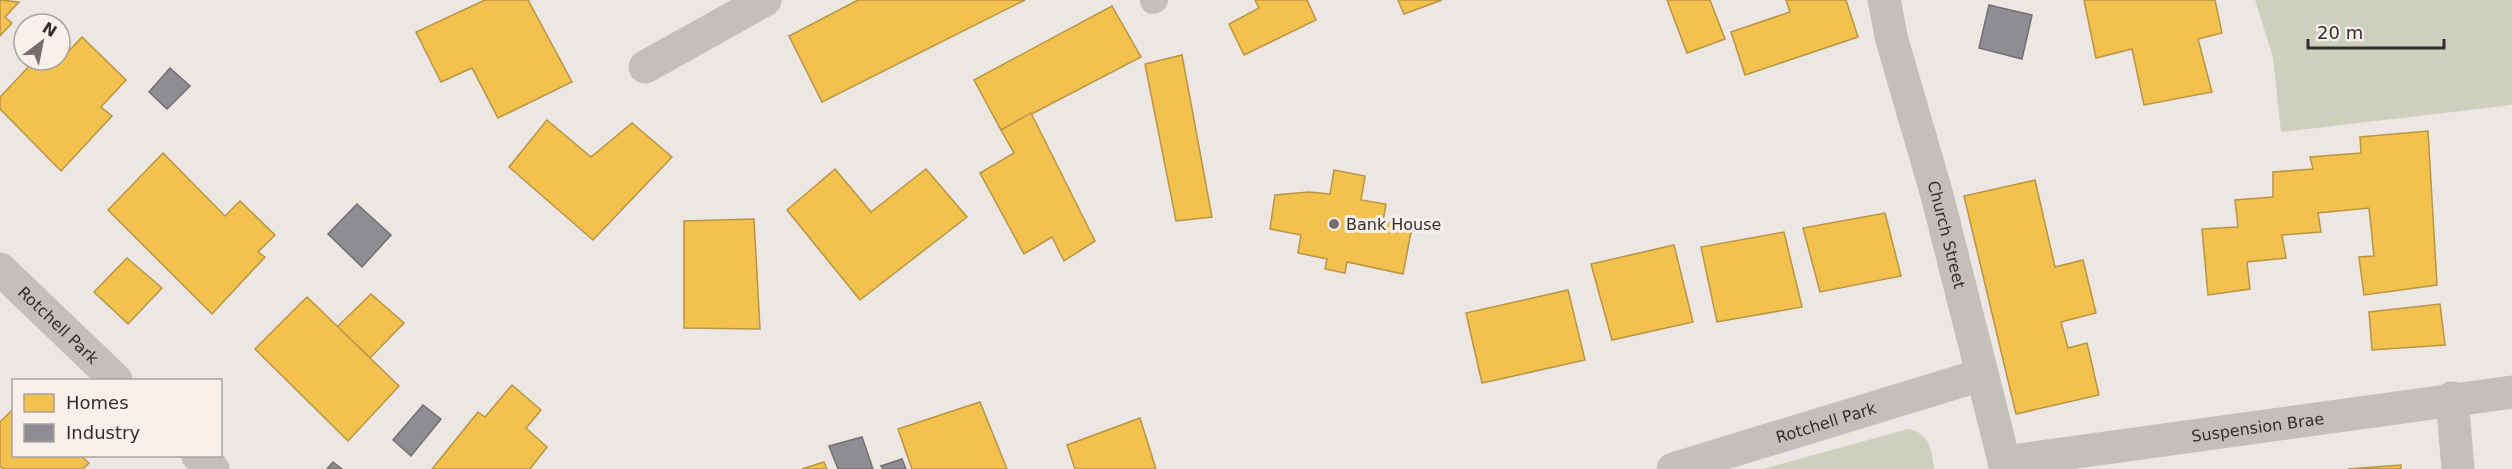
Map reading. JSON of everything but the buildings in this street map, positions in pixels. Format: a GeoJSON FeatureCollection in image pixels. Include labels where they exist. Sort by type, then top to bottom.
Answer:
{"type":"FeatureCollection","features":[{"type":"Feature","properties":{"kind":"street"},"geometry":{"type":"LineString","coordinates":[[645,67],[765,0]]}},
{"type":"Feature","properties":{"kind":"street","name":"Church Street"},"geometry":{"type":"LineString","coordinates":[[1884,0],[1893,40],[1937,195],[2005,466]]}},
{"type":"Feature","properties":{"kind":"street","name":"Rotchell Park"},"geometry":{"type":"LineString","coordinates":[[0,269],[114,379]]}},
{"type":"Feature","properties":{"kind":"street","name":"Rotchell Park"},"geometry":{"type":"LineString","coordinates":[[1673,469],[1981,375]]}},
{"type":"Feature","properties":{"kind":"street","name":"Suspension Brae"},"geometry":{"type":"LineString","coordinates":[[2005,466],[2452,398],[2512,392]]}},
{"type":"Feature","properties":{"kind":"street"},"geometry":{"type":"LineString","coordinates":[[2452,398],[2458,469]]}},
{"type":"Feature","properties":{"kind":"street"},"geometry":{"type":"LineString","coordinates":[[199,457],[213,469]]}},
{"type":"Feature","properties":{"kind":"green space"},"geometry":{"type":"Polygon","coordinates":[[[2255,0],[2512,0],[2512,105],[2281,132],[2273,57],[2255,0]]]}},
{"type":"Feature","properties":{"kind":"green space"},"geometry":{"type":"Polygon","coordinates":[[[1908,429],[1916,431],[1926,439],[1931,449],[1934,469],[1763,469],[1908,429]]]}},
{"type":"Feature","properties":{"kind":"place","name":"Bank House"},"geometry":{"type":"Point","coordinates":[1334,224]}}]}
